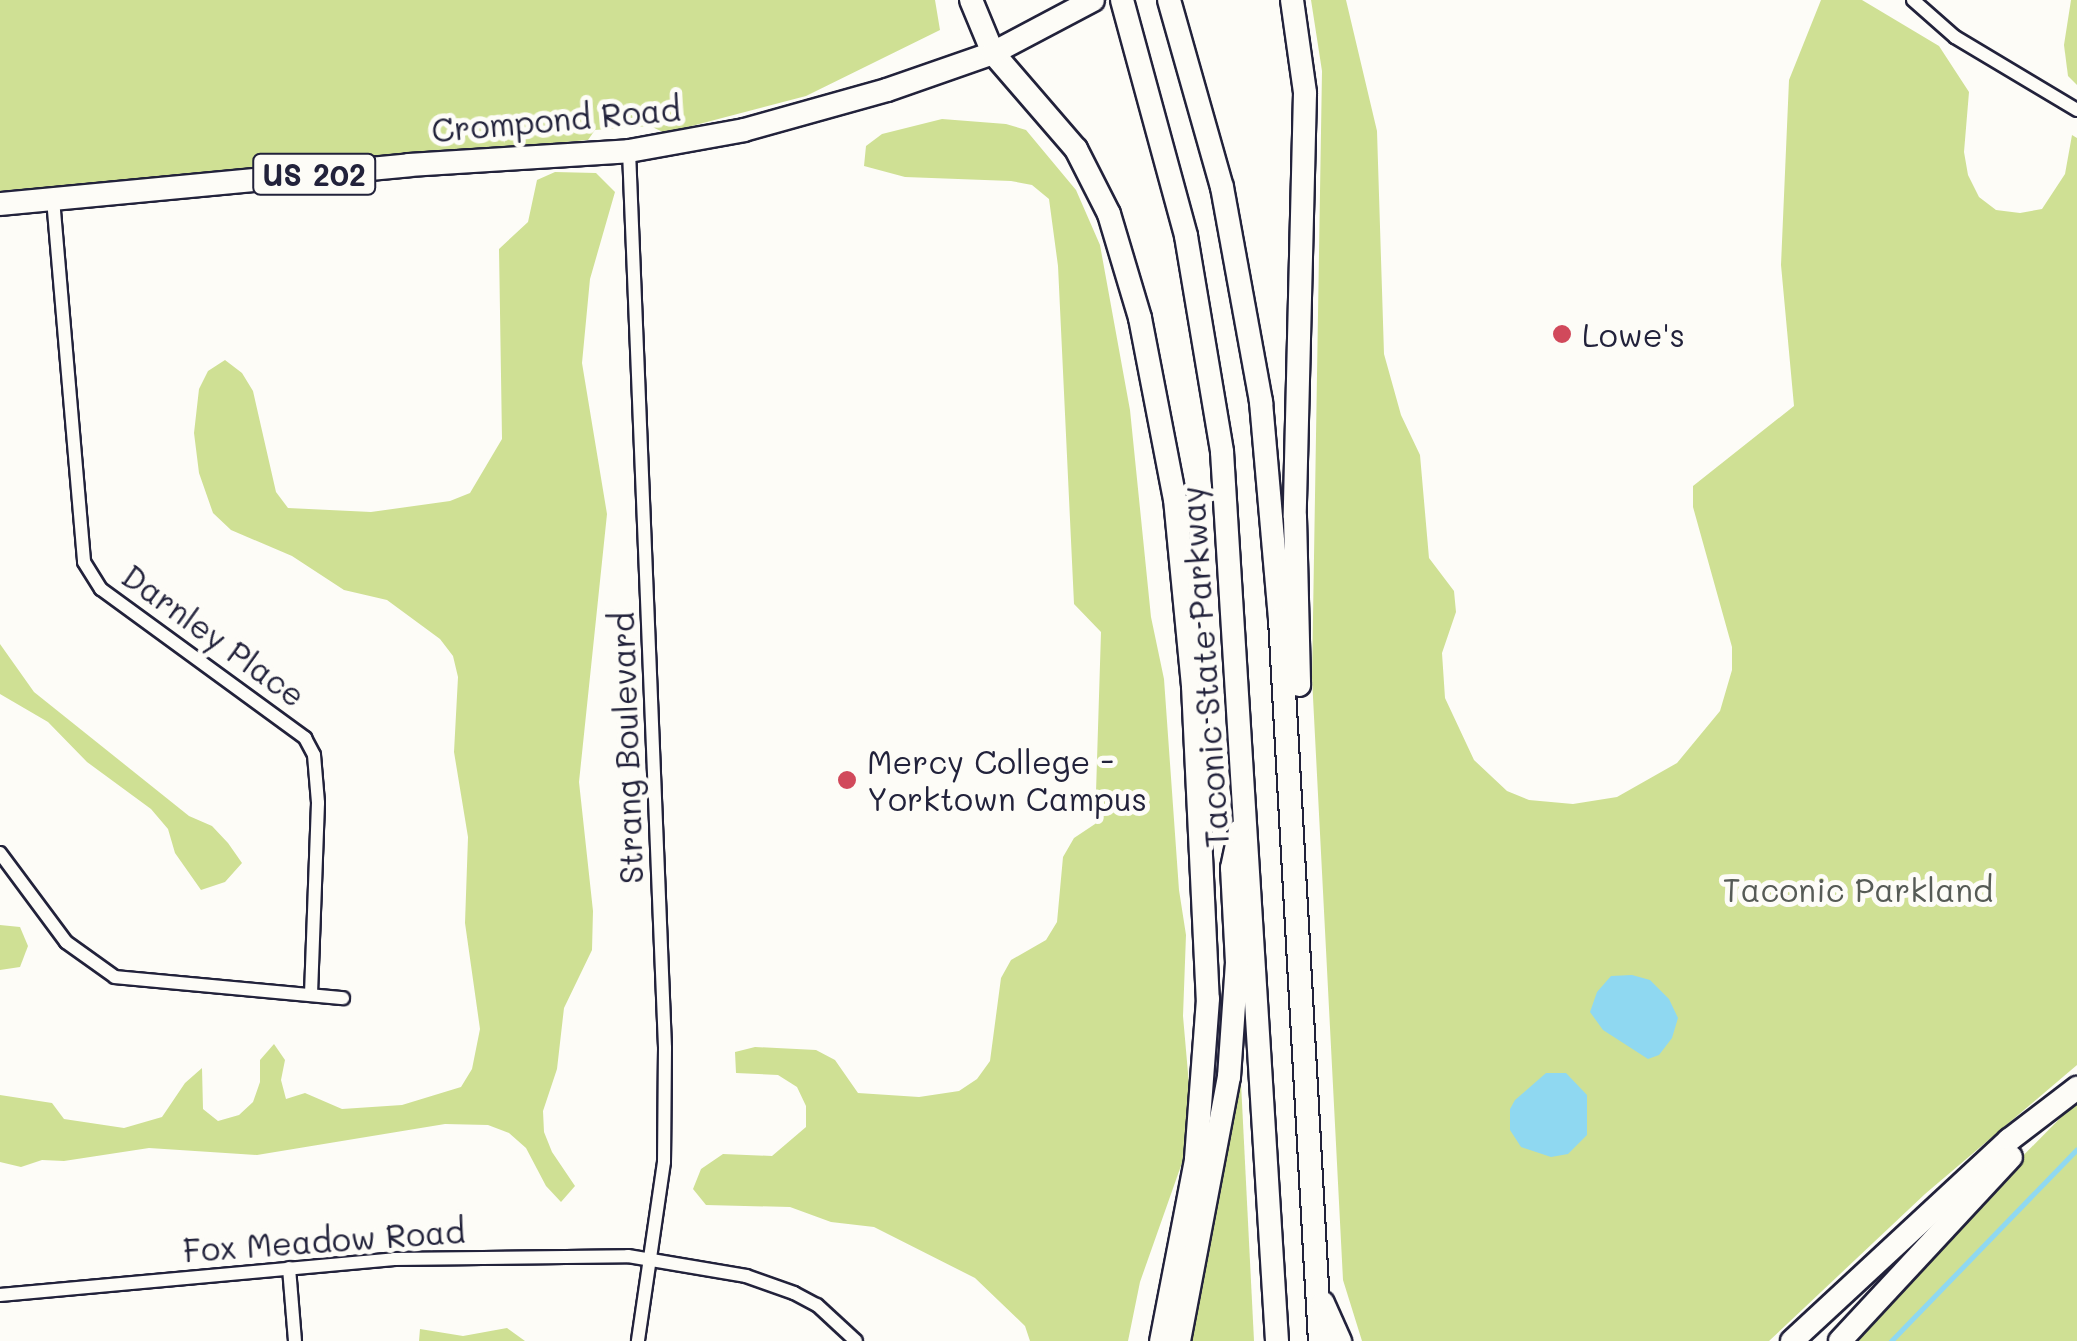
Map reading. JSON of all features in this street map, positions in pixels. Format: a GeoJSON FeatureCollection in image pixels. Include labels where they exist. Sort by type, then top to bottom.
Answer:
{"type":"FeatureCollection","features":[{"type":"Feature","properties":{"kind":"highway"},"geometry":{"type":"LineString","coordinates":[[971,0],[992,53],[1066,135],[1109,214],[1146,344],[1179,524],[1204,864],[1208,1012],[1196,1160],[1162,1341]]}},
{"type":"Feature","properties":{"kind":"highway","name":"Crompond Road"},"geometry":{"type":"LineString","coordinates":[[0,204],[409,165],[628,151],[794,118],[992,53],[1094,0]]}},
{"type":"Feature","properties":{"kind":"highway","name":"Taconic State Parkway"},"geometry":{"type":"LineString","coordinates":[[1122,0],[1182,218],[1215,398],[1229,525],[1278,1341]]}},
{"type":"Feature","properties":{"kind":"highway"},"geometry":{"type":"LineString","coordinates":[[1286,734],[1300,706],[1296,517],[1305,93],[1292,0]]}},
{"type":"Feature","properties":{"kind":"highway"},"geometry":{"type":"LineString","coordinates":[[1172,8],[1222,187],[1253,347],[1272,510],[1320,1341]]}},
{"type":"Feature","properties":{"kind":"highway"},"geometry":{"type":"LineString","coordinates":[[1179,1341],[1230,1077],[1237,963],[1232,868],[1246,799]]}},
{"type":"Feature","properties":{"kind":"highway"},"geometry":{"type":"LineString","coordinates":[[1840,1341],[2077,1088]]}},
{"type":"Feature","properties":{"kind":"highway"},"geometry":{"type":"LineString","coordinates":[[1792,1341],[2009,1140],[2054,1109]]}},
{"type":"Feature","properties":{"kind":"highway"},"geometry":{"type":"LineString","coordinates":[[1318,1292],[1340,1341]]}},
{"type":"Feature","properties":{"kind":"street"},"geometry":{"type":"LineString","coordinates":[[1912,0],[1954,36],[2077,110]]}},
{"type":"Feature","properties":{"kind":"street","name":"Strang Boulevard"},"geometry":{"type":"LineString","coordinates":[[628,151],[665,1048],[664,1162],[638,1341]]}},
{"type":"Feature","properties":{"kind":"street","name":"Darnley Place"},"geometry":{"type":"LineString","coordinates":[[53,198],[84,562],[101,588],[305,738],[314,755],[318,803],[311,994]]}},
{"type":"Feature","properties":{"kind":"street"},"geometry":{"type":"LineString","coordinates":[[0,852],[38,910],[66,942],[115,977],[342,998]]}},
{"type":"Feature","properties":{"kind":"street","name":"Fox Meadow Road"},"geometry":{"type":"LineString","coordinates":[[0,1295],[289,1268],[537,1255],[653,1258],[746,1276],[794,1293],[817,1305],[856,1341]]}},
{"type":"Feature","properties":{"kind":"street"},"geometry":{"type":"LineString","coordinates":[[289,1268],[294,1341]]}},
{"type":"Feature","properties":{"kind":"green space"},"geometry":{"type":"Polygon","coordinates":[[[0,0],[935,0],[940,30],[806,96],[665,133],[650,126],[595,130],[588,140],[0,191],[0,0]]]}},
{"type":"Feature","properties":{"kind":"green space","name":"Taconic Parkland"},"geometry":{"type":"Polygon","coordinates":[[[1311,0],[1346,0],[1377,131],[1384,354],[1401,415],[1420,455],[1429,558],[1454,591],[1456,612],[1442,653],[1445,698],[1474,760],[1507,791],[1529,800],[1573,804],[1617,797],[1677,763],[1720,711],[1732,670],[1732,647],[1693,507],[1693,486],[1794,406],[1781,265],[1789,80],[1821,0],[1862,0],[1939,46],[1969,92],[1964,152],[1968,175],[1979,197],[1996,210],[2020,213],[2042,209],[2065,174],[2072,135],[2077,138],[2077,1065],[1925,1194],[1769,1341],[1362,1341],[1343,1280],[1312,678],[1322,71],[1311,0]]]}},
{"type":"Feature","properties":{"kind":"green space"},"geometry":{"type":"Polygon","coordinates":[[[2071,0],[2077,0],[2077,85],[2068,76],[2064,45],[2071,0]]]}},
{"type":"Feature","properties":{"kind":"green space"},"geometry":{"type":"Polygon","coordinates":[[[942,119],[1006,124],[1026,130],[1076,190],[1100,245],[1130,410],[1151,617],[1164,679],[1179,890],[1186,935],[1183,1016],[1190,1096],[1183,1160],[1140,1282],[1128,1341],[1030,1341],[1025,1326],[975,1278],[874,1227],[831,1222],[790,1207],[706,1205],[693,1189],[701,1169],[723,1154],[772,1156],[806,1127],[806,1106],[797,1087],[778,1075],[736,1073],[735,1052],[755,1047],[816,1050],[835,1060],[858,1093],[919,1097],[959,1091],[977,1079],[990,1061],[1001,978],[1011,960],[1046,940],[1057,922],[1063,857],[1074,838],[1095,824],[1101,632],[1074,604],[1058,266],[1049,199],[1032,185],[1011,181],[905,177],[864,166],[866,146],[882,134],[942,119]]]}},
{"type":"Feature","properties":{"kind":"green space"},"geometry":{"type":"Polygon","coordinates":[[[555,172],[596,173],[615,192],[590,279],[582,363],[607,514],[579,782],[593,911],[592,950],[564,1008],[557,1069],[543,1111],[544,1132],[552,1152],[575,1186],[561,1202],[546,1186],[526,1148],[509,1133],[488,1125],[445,1124],[257,1155],[149,1148],[64,1161],[42,1160],[21,1167],[0,1162],[0,1095],[52,1103],[64,1119],[124,1128],[162,1117],[185,1083],[202,1068],[203,1109],[218,1121],[239,1115],[253,1102],[260,1082],[260,1060],[274,1044],[285,1060],[281,1080],[286,1099],[305,1093],[342,1109],[402,1105],[461,1087],[472,1069],[480,1029],[465,923],[468,837],[454,752],[458,677],[453,656],[440,639],[387,600],[344,590],[292,556],[231,530],[213,513],[199,473],[194,433],[199,389],[208,371],[225,360],[242,373],[253,391],[276,492],[288,508],[371,512],[450,501],[470,493],[502,439],[499,249],[528,222],[537,180],[555,172]]]}},
{"type":"Feature","properties":{"kind":"green space"},"geometry":{"type":"Polygon","coordinates":[[[0,644],[34,692],[189,816],[212,826],[242,863],[225,882],[201,890],[175,853],[168,829],[151,809],[87,762],[48,722],[0,694],[0,644]]]}},
{"type":"Feature","properties":{"kind":"green space"},"geometry":{"type":"Polygon","coordinates":[[[0,925],[20,927],[28,946],[20,967],[0,970],[0,925]]]}},
{"type":"Feature","properties":{"kind":"green space"},"geometry":{"type":"Polygon","coordinates":[[[1241,1083],[1254,1341],[1184,1341],[1234,1085],[1241,1083]]]}},
{"type":"Feature","properties":{"kind":"green space"},"geometry":{"type":"Polygon","coordinates":[[[2077,1101],[2077,1341],[1854,1341],[2005,1174],[2077,1101]]]}},
{"type":"Feature","properties":{"kind":"green space"},"geometry":{"type":"Polygon","coordinates":[[[507,1328],[525,1341],[419,1341],[420,1329],[463,1336],[507,1328]]]}},
{"type":"Feature","properties":{"kind":"water"},"geometry":{"type":"Polygon","coordinates":[[[1632,975],[1650,980],[1669,999],[1678,1018],[1672,1038],[1659,1055],[1648,1059],[1603,1030],[1590,1012],[1597,992],[1611,976],[1632,975]]]}},
{"type":"Feature","properties":{"kind":"water"},"geometry":{"type":"Polygon","coordinates":[[[1546,1073],[1566,1073],[1587,1095],[1587,1135],[1568,1154],[1551,1157],[1521,1147],[1510,1130],[1510,1109],[1515,1100],[1546,1073]]]}},
{"type":"Feature","properties":{"kind":"waterway"},"geometry":{"type":"LineString","coordinates":[[1891,1341],[2077,1149]]}},
{"type":"Feature","properties":{"kind":"place","name":"Lowe's"},"geometry":{"type":"Point","coordinates":[1562,334]}},
{"type":"Feature","properties":{"kind":"place","name":"Mercy College - Yorktown Campus"},"geometry":{"type":"Point","coordinates":[847,780]}}]}
